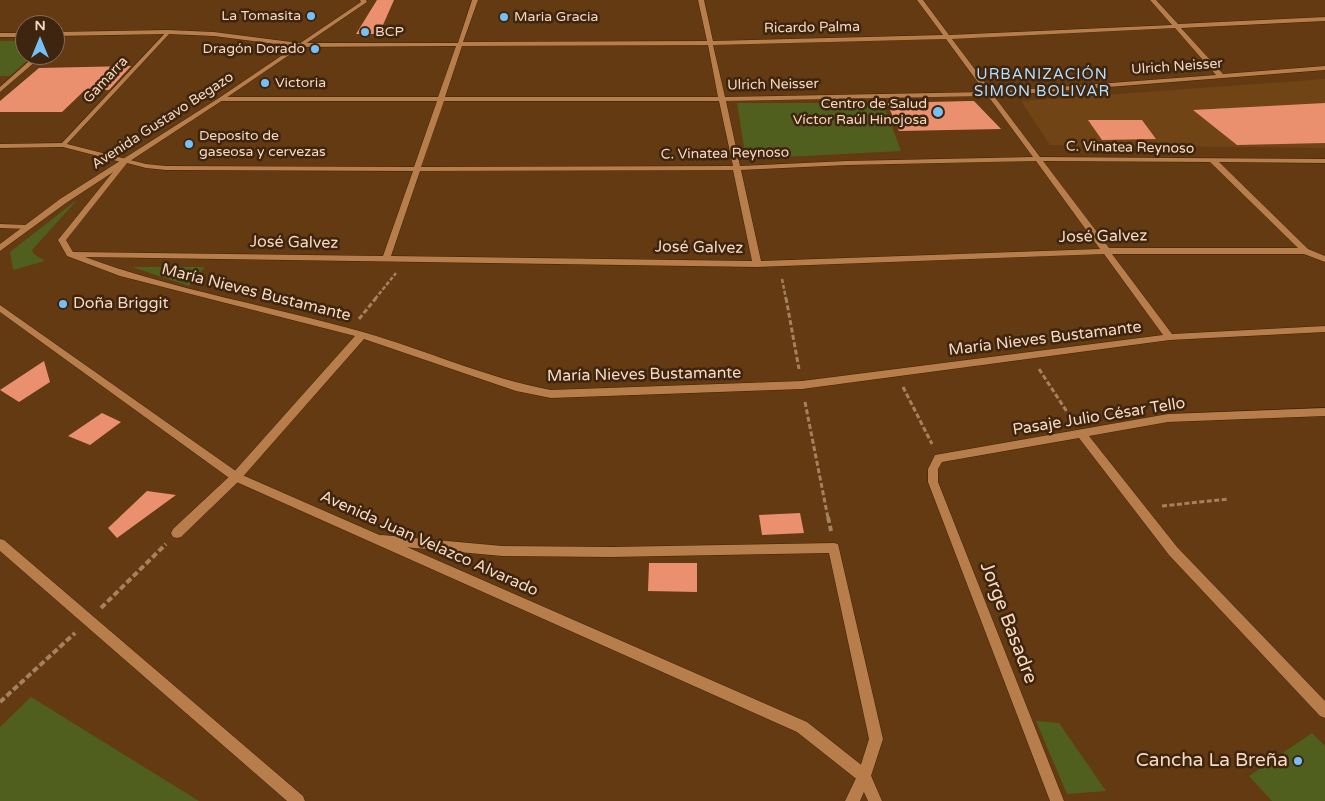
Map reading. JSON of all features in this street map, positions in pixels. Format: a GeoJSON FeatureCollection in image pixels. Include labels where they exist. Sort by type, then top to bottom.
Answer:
{"type":"FeatureCollection","features":[{"type":"Feature","properties":{"kind":"street","name":"Avenida Gustavo Begazo"},"geometry":{"type":"LineString","coordinates":[[0,248],[26,226],[221,99],[364,2],[363,0]]}},
{"type":"Feature","properties":{"kind":"street"},"geometry":{"type":"LineString","coordinates":[[386,259],[475,0]]}},
{"type":"Feature","properties":{"kind":"street"},"geometry":{"type":"LineString","coordinates":[[701,0],[758,264]]}},
{"type":"Feature","properties":{"kind":"street"},"geometry":{"type":"LineString","coordinates":[[920,0],[1170,338]]}},
{"type":"Feature","properties":{"kind":"street"},"geometry":{"type":"LineString","coordinates":[[1153,0],[1221,76]]}},
{"type":"Feature","properties":{"kind":"street","name":"Ricardo Palma"},"geometry":{"type":"LineString","coordinates":[[65,34],[168,32],[214,34],[299,45],[711,43],[948,37],[1325,19]]}},
{"type":"Feature","properties":{"kind":"street","name":"Gamarra"},"geometry":{"type":"LineString","coordinates":[[63,145],[168,32]]}},
{"type":"Feature","properties":{"kind":"street"},"geometry":{"type":"LineString","coordinates":[[0,35],[15,35]]}},
{"type":"Feature","properties":{"kind":"street"},"geometry":{"type":"LineString","coordinates":[[0,90],[29,65]]}},
{"type":"Feature","properties":{"kind":"street","name":"Ulrich Neisser"},"geometry":{"type":"LineString","coordinates":[[221,99],[722,99],[990,94],[1325,68]]}},
{"type":"Feature","properties":{"kind":"street","name":"C. Vinatea Reynoso"},"geometry":{"type":"LineString","coordinates":[[0,146],[63,145],[146,166],[166,168],[737,168],[847,163],[1038,159],[1325,160]]}},
{"type":"Feature","properties":{"kind":"street"},"geometry":{"type":"LineString","coordinates":[[70,254],[62,240],[126,160]]}},
{"type":"Feature","properties":{"kind":"street"},"geometry":{"type":"LineString","coordinates":[[1213,161],[1305,251]]}},
{"type":"Feature","properties":{"kind":"street"},"geometry":{"type":"LineString","coordinates":[[0,226],[26,226]]}},
{"type":"Feature","properties":{"kind":"street","name":"José Galvez"},"geometry":{"type":"LineString","coordinates":[[70,254],[779,264],[1106,251],[1305,251],[1325,259]]}},
{"type":"Feature","properties":{"kind":"street","name":"María Nieves Bustamante"},"geometry":{"type":"LineString","coordinates":[[70,254],[123,274],[362,335],[518,388],[551,394],[802,385],[1170,338],[1325,329]]}},
{"type":"Feature","properties":{"kind":"street","name":"Avenida Juan Velazco Alvarado"},"geometry":{"type":"LineString","coordinates":[[0,308],[236,477],[802,727],[864,776]]}},
{"type":"Feature","properties":{"kind":"street"},"geometry":{"type":"LineString","coordinates":[[177,533],[236,477],[362,335]]}},
{"type":"Feature","properties":{"kind":"street","name":"Pasaje Julio César Tello"},"geometry":{"type":"LineString","coordinates":[[939,458],[1168,418],[1325,412]]}},
{"type":"Feature","properties":{"kind":"street"},"geometry":{"type":"LineString","coordinates":[[1082,434],[1138,509],[1173,551],[1325,711]]}},
{"type":"Feature","properties":{"kind":"street","name":"Jorge Basadre"},"geometry":{"type":"LineString","coordinates":[[939,458],[933,469],[933,482],[1057,801]]}},
{"type":"Feature","properties":{"kind":"street"},"geometry":{"type":"LineString","coordinates":[[379,540],[512,551],[611,552],[834,548],[876,739],[864,776],[852,801]]}},
{"type":"Feature","properties":{"kind":"street"},"geometry":{"type":"LineString","coordinates":[[0,544],[298,801]]}},
{"type":"Feature","properties":{"kind":"street"},"geometry":{"type":"LineString","coordinates":[[864,776],[875,801]]}},
{"type":"Feature","properties":{"kind":"path"},"geometry":{"type":"LineString","coordinates":[[348,332],[407,259]]}},
{"type":"Feature","properties":{"kind":"path"},"geometry":{"type":"LineString","coordinates":[[779,264],[834,548]]}},
{"type":"Feature","properties":{"kind":"path"},"geometry":{"type":"LineString","coordinates":[[1030,356],[1082,434]]}},
{"type":"Feature","properties":{"kind":"path"},"geometry":{"type":"LineString","coordinates":[[896,373],[939,458]]}},
{"type":"Feature","properties":{"kind":"path"},"geometry":{"type":"LineString","coordinates":[[1138,509],[1228,499]]}},
{"type":"Feature","properties":{"kind":"shaded area"},"geometry":{"type":"Polygon","coordinates":[[[1325,79],[1325,148],[1050,145],[1021,101],[1325,79]]]}},
{"type":"Feature","properties":{"kind":"green space"},"geometry":{"type":"Polygon","coordinates":[[[0,41],[15,41],[15,65],[23,65],[10,76],[0,76],[0,41]]]}},
{"type":"Feature","properties":{"kind":"green space"},"geometry":{"type":"Polygon","coordinates":[[[737,103],[883,103],[901,151],[746,159],[737,103]]]}},
{"type":"Feature","properties":{"kind":"green space"},"geometry":{"type":"Polygon","coordinates":[[[78,199],[32,250],[34,254],[45,261],[13,270],[10,252],[78,199]]]}},
{"type":"Feature","properties":{"kind":"green space"},"geometry":{"type":"Polygon","coordinates":[[[132,267],[205,267],[189,286],[132,267]]]}},
{"type":"Feature","properties":{"kind":"green space"},"geometry":{"type":"Polygon","coordinates":[[[31,697],[199,801],[0,801],[0,727],[31,697]]]}},
{"type":"Feature","properties":{"kind":"green space"},"geometry":{"type":"Polygon","coordinates":[[[1036,721],[1059,723],[1106,791],[1067,794],[1036,721]]]}},
{"type":"Feature","properties":{"kind":"green space","name":"Cancha La Breña"},"geometry":{"type":"Polygon","coordinates":[[[1312,733],[1325,746],[1325,801],[1272,801],[1249,776],[1312,733]]]}},
{"type":"Feature","properties":{"kind":"building"},"geometry":{"type":"Polygon","coordinates":[[[377,0],[394,0],[379,34],[356,34],[377,0]]]}},
{"type":"Feature","properties":{"kind":"building"},"geometry":{"type":"Polygon","coordinates":[[[131,66],[109,90],[84,91],[62,112],[0,112],[0,101],[39,68],[131,66]]]}},
{"type":"Feature","properties":{"kind":"building","name":"Centro de Salud Víctor Raúl Hinojosa"},"geometry":{"type":"Polygon","coordinates":[[[974,101],[1001,129],[899,131],[887,103],[974,101]]]}},
{"type":"Feature","properties":{"kind":"building"},"geometry":{"type":"Polygon","coordinates":[[[1325,103],[1325,143],[1237,145],[1193,110],[1325,103]]]}},
{"type":"Feature","properties":{"kind":"building"},"geometry":{"type":"Polygon","coordinates":[[[1088,120],[1142,120],[1156,139],[1102,140],[1088,120]]]}},
{"type":"Feature","properties":{"kind":"building"},"geometry":{"type":"Polygon","coordinates":[[[44,361],[50,382],[19,402],[0,390],[44,361]]]}},
{"type":"Feature","properties":{"kind":"building"},"geometry":{"type":"Polygon","coordinates":[[[102,413],[121,422],[90,445],[68,436],[102,413]]]}},
{"type":"Feature","properties":{"kind":"building"},"geometry":{"type":"Polygon","coordinates":[[[147,491],[176,495],[117,538],[108,528],[147,491]]]}},
{"type":"Feature","properties":{"kind":"building"},"geometry":{"type":"Polygon","coordinates":[[[800,513],[804,533],[762,535],[759,515],[800,513]]]}},
{"type":"Feature","properties":{"kind":"building"},"geometry":{"type":"Polygon","coordinates":[[[649,563],[697,563],[697,592],[648,591],[649,563]]]}},
{"type":"Feature","properties":{"kind":"place","name":"La Tomasita"},"geometry":{"type":"Point","coordinates":[311,16]}},
{"type":"Feature","properties":{"kind":"place","name":"Maria Gracia"},"geometry":{"type":"Point","coordinates":[504,17]}},
{"type":"Feature","properties":{"kind":"place","name":"BCP"},"geometry":{"type":"Point","coordinates":[365,32]}},
{"type":"Feature","properties":{"kind":"place","name":"Dragón Dorado"},"geometry":{"type":"Point","coordinates":[315,49]}},
{"type":"Feature","properties":{"kind":"place","name":"Victoria"},"geometry":{"type":"Point","coordinates":[265,83]}},
{"type":"Feature","properties":{"kind":"place","name":"Centro de Salud Víctor Raúl Hinojosa"},"geometry":{"type":"Point","coordinates":[938,112]}},
{"type":"Feature","properties":{"kind":"place","name":"Deposito de gaseosa y cervezas"},"geometry":{"type":"Point","coordinates":[189,144]}},
{"type":"Feature","properties":{"kind":"place","name":"Doña Briggit"},"geometry":{"type":"Point","coordinates":[63,304]}},
{"type":"Feature","properties":{"kind":"place","name":"Cancha La Breña"},"geometry":{"type":"Point","coordinates":[1298,761]}},
{"type":"Feature","properties":{"kind":"district","name":"URBANIZACIÓN SIMON BOLIVAR"},"geometry":{"type":"Point","coordinates":[1042,84]}}]}
